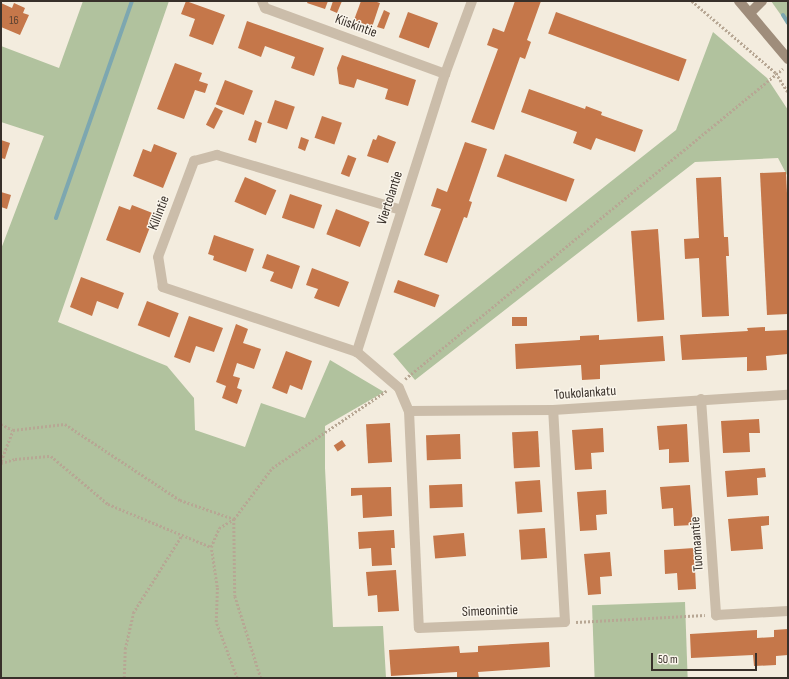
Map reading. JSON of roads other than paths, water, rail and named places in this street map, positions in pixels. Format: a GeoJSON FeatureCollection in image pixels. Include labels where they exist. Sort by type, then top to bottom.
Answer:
{"type":"FeatureCollection","features":[{"type":"Feature","properties":{"kind":"main road"},"geometry":{"type":"LineString","coordinates":[[738,1],[750,13],[788,59]]}},
{"type":"Feature","properties":{"kind":"main road"},"geometry":{"type":"LineString","coordinates":[[750,13],[762,1]]}},
{"type":"Feature","properties":{"kind":"street","name":"Kiiskintie"},"geometry":{"type":"LineString","coordinates":[[262,1],[265,8],[445,74]]}},
{"type":"Feature","properties":{"kind":"street","name":"Viertolantie"},"geometry":{"type":"LineString","coordinates":[[357,352],[445,74],[472,1]]}},
{"type":"Feature","properties":{"kind":"street","name":"Killintie"},"geometry":{"type":"LineString","coordinates":[[357,352],[164,287],[158,257],[194,161],[218,155],[401,210]]}},
{"type":"Feature","properties":{"kind":"street"},"geometry":{"type":"LineString","coordinates":[[357,352],[397,387],[409,412]]}},
{"type":"Feature","properties":{"kind":"street","name":"Toukolankatu"},"geometry":{"type":"LineString","coordinates":[[409,412],[553,410],[701,399],[788,395]]}},
{"type":"Feature","properties":{"kind":"street","name":"Tuomaantie"},"geometry":{"type":"LineString","coordinates":[[701,399],[716,615],[788,610]]}},
{"type":"Feature","properties":{"kind":"street","name":"Simeonintie"},"geometry":{"type":"LineString","coordinates":[[409,412],[419,628],[566,622],[553,410]]}},
{"type":"Feature","properties":{"kind":"waterway"},"geometry":{"type":"LineString","coordinates":[[56,218],[132,1]]}},
{"type":"Feature","properties":{"kind":"waterway"},"geometry":{"type":"LineString","coordinates":[[783,15],[788,23]]}}]}
